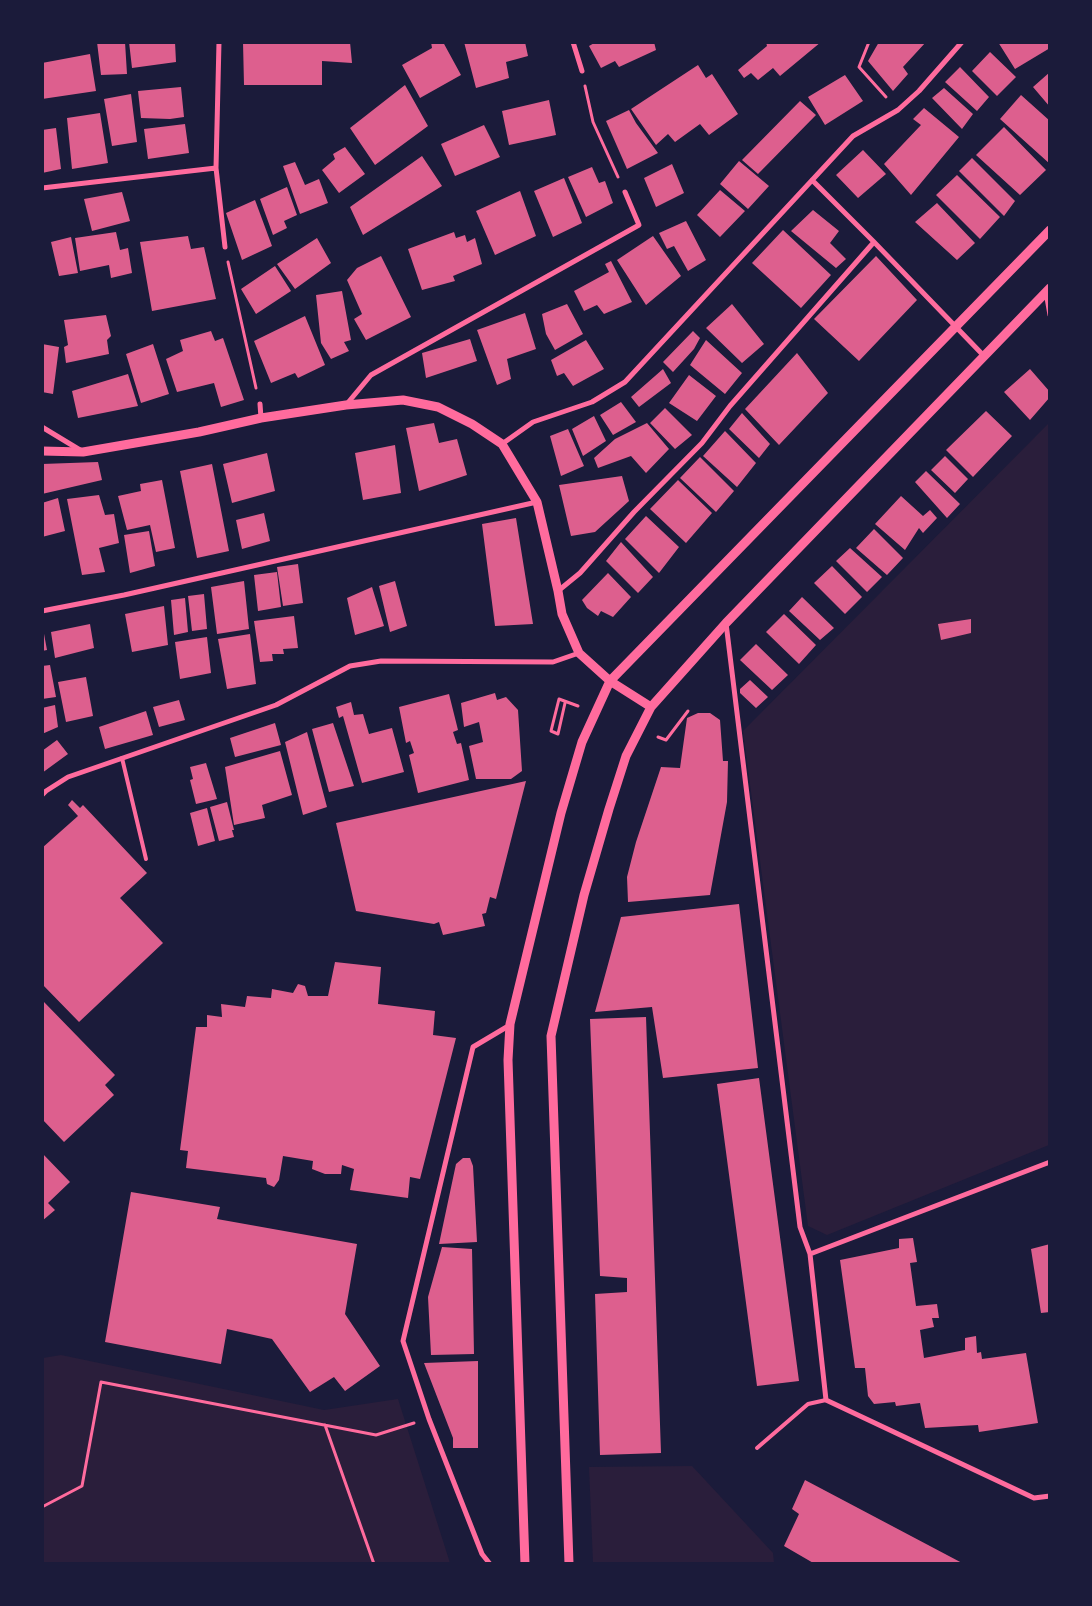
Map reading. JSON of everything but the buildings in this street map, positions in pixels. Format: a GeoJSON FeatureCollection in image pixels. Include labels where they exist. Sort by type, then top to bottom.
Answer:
{"type":"FeatureCollection","features":[{"type":"Feature","properties":{"kind":"street"},"geometry":{"type":"LineString","coordinates":[[219,42],[216,168],[225,247]]}},
{"type":"Feature","properties":{"kind":"street"},"geometry":{"type":"LineString","coordinates":[[573,42],[582,71]]}},
{"type":"Feature","properties":{"kind":"street"},"geometry":{"type":"LineString","coordinates":[[502,444],[533,422],[592,402],[625,382],[853,136],[898,110],[919,90],[962,42]]}},
{"type":"Feature","properties":{"kind":"street"},"geometry":{"type":"LineString","coordinates":[[42,188],[216,168]]}},
{"type":"Feature","properties":{"kind":"street"},"geometry":{"type":"LineString","coordinates":[[812,180],[984,356]]}},
{"type":"Feature","properties":{"kind":"street"},"geometry":{"type":"LineString","coordinates":[[346,405],[371,375],[639,224],[625,192]]}},
{"type":"Feature","properties":{"kind":"street"},"geometry":{"type":"LineString","coordinates":[[525,1564],[508,1070],[510,1024],[561,813],[582,742],[610,681],[1050,230]]}},
{"type":"Feature","properties":{"kind":"street"},"geometry":{"type":"LineString","coordinates":[[558,591],[580,573],[634,512],[702,443],[730,406],[874,242]]}},
{"type":"Feature","properties":{"kind":"street"},"geometry":{"type":"LineString","coordinates":[[1048,290],[1050,315]]}},
{"type":"Feature","properties":{"kind":"street"},"geometry":{"type":"LineString","coordinates":[[569,1564],[551,1036],[584,895],[626,756],[651,707],[726,623],[1048,290]]}},
{"type":"Feature","properties":{"kind":"street"},"geometry":{"type":"LineString","coordinates":[[42,451],[83,452],[199,432],[261,418],[346,405],[403,400],[438,407],[472,424],[502,444],[537,502],[562,614],[578,653],[610,681],[651,707]]}},
{"type":"Feature","properties":{"kind":"street"},"geometry":{"type":"LineString","coordinates":[[260,404],[261,418]]}},
{"type":"Feature","properties":{"kind":"street"},"geometry":{"type":"LineString","coordinates":[[42,426],[83,452]]}},
{"type":"Feature","properties":{"kind":"street"},"geometry":{"type":"LineString","coordinates":[[42,611],[124,595],[537,502]]}},
{"type":"Feature","properties":{"kind":"street"},"geometry":{"type":"LineString","coordinates":[[726,623],[800,1227],[810,1254],[826,1400],[1034,1498],[1050,1496]]}},
{"type":"Feature","properties":{"kind":"street"},"geometry":{"type":"LineString","coordinates":[[42,795],[68,777],[276,705],[350,666],[381,661],[553,662],[578,653]]}},
{"type":"Feature","properties":{"kind":"street"},"geometry":{"type":"LineString","coordinates":[[490,1564],[482,1554],[429,1419],[402,1341],[473,1047],[510,1024]]}},
{"type":"Feature","properties":{"kind":"street"},"geometry":{"type":"LineString","coordinates":[[810,1254],[1050,1162]]}},
{"type":"Feature","properties":{"kind":"lane"},"geometry":{"type":"LineString","coordinates":[[122,758],[146,859]]}},
{"type":"Feature","properties":{"kind":"lane"},"geometry":{"type":"LineString","coordinates":[[757,1448],[808,1404],[826,1400]]}},
{"type":"Feature","properties":{"kind":"path"},"geometry":{"type":"LineString","coordinates":[[869,42],[859,67],[898,110]]}},
{"type":"Feature","properties":{"kind":"path"},"geometry":{"type":"LineString","coordinates":[[582,71],[593,122],[625,192]]}},
{"type":"Feature","properties":{"kind":"path"},"geometry":{"type":"LineString","coordinates":[[225,247],[260,404]]}},
{"type":"Feature","properties":{"kind":"path"},"geometry":{"type":"LineString","coordinates":[[559,700],[552,730],[558,734],[565,703]]}},
{"type":"Feature","properties":{"kind":"path"},"geometry":{"type":"LineString","coordinates":[[666,740],[688,711]]}},
{"type":"Feature","properties":{"kind":"path"},"geometry":{"type":"LineString","coordinates":[[42,1507],[82,1486],[101,1382],[376,1435],[429,1419]]}},
{"type":"Feature","properties":{"kind":"path"},"geometry":{"type":"LineString","coordinates":[[325,1425],[374,1564]]}},
{"type":"Feature","properties":{"kind":"shaded area"},"geometry":{"type":"Polygon","coordinates":[[[1049,423],[1049,1145],[827,1235],[808,1226],[743,731],[1049,423]]]}},
{"type":"Feature","properties":{"kind":"shaded area"},"geometry":{"type":"Polygon","coordinates":[[[61,1355],[324,1410],[398,1399],[450,1563],[43,1564],[43,1358],[61,1355]]]}},
{"type":"Feature","properties":{"kind":"shaded area"},"geometry":{"type":"Polygon","coordinates":[[[692,1466],[773,1553],[774,1563],[593,1563],[589,1467],[692,1466]]]}}]}
